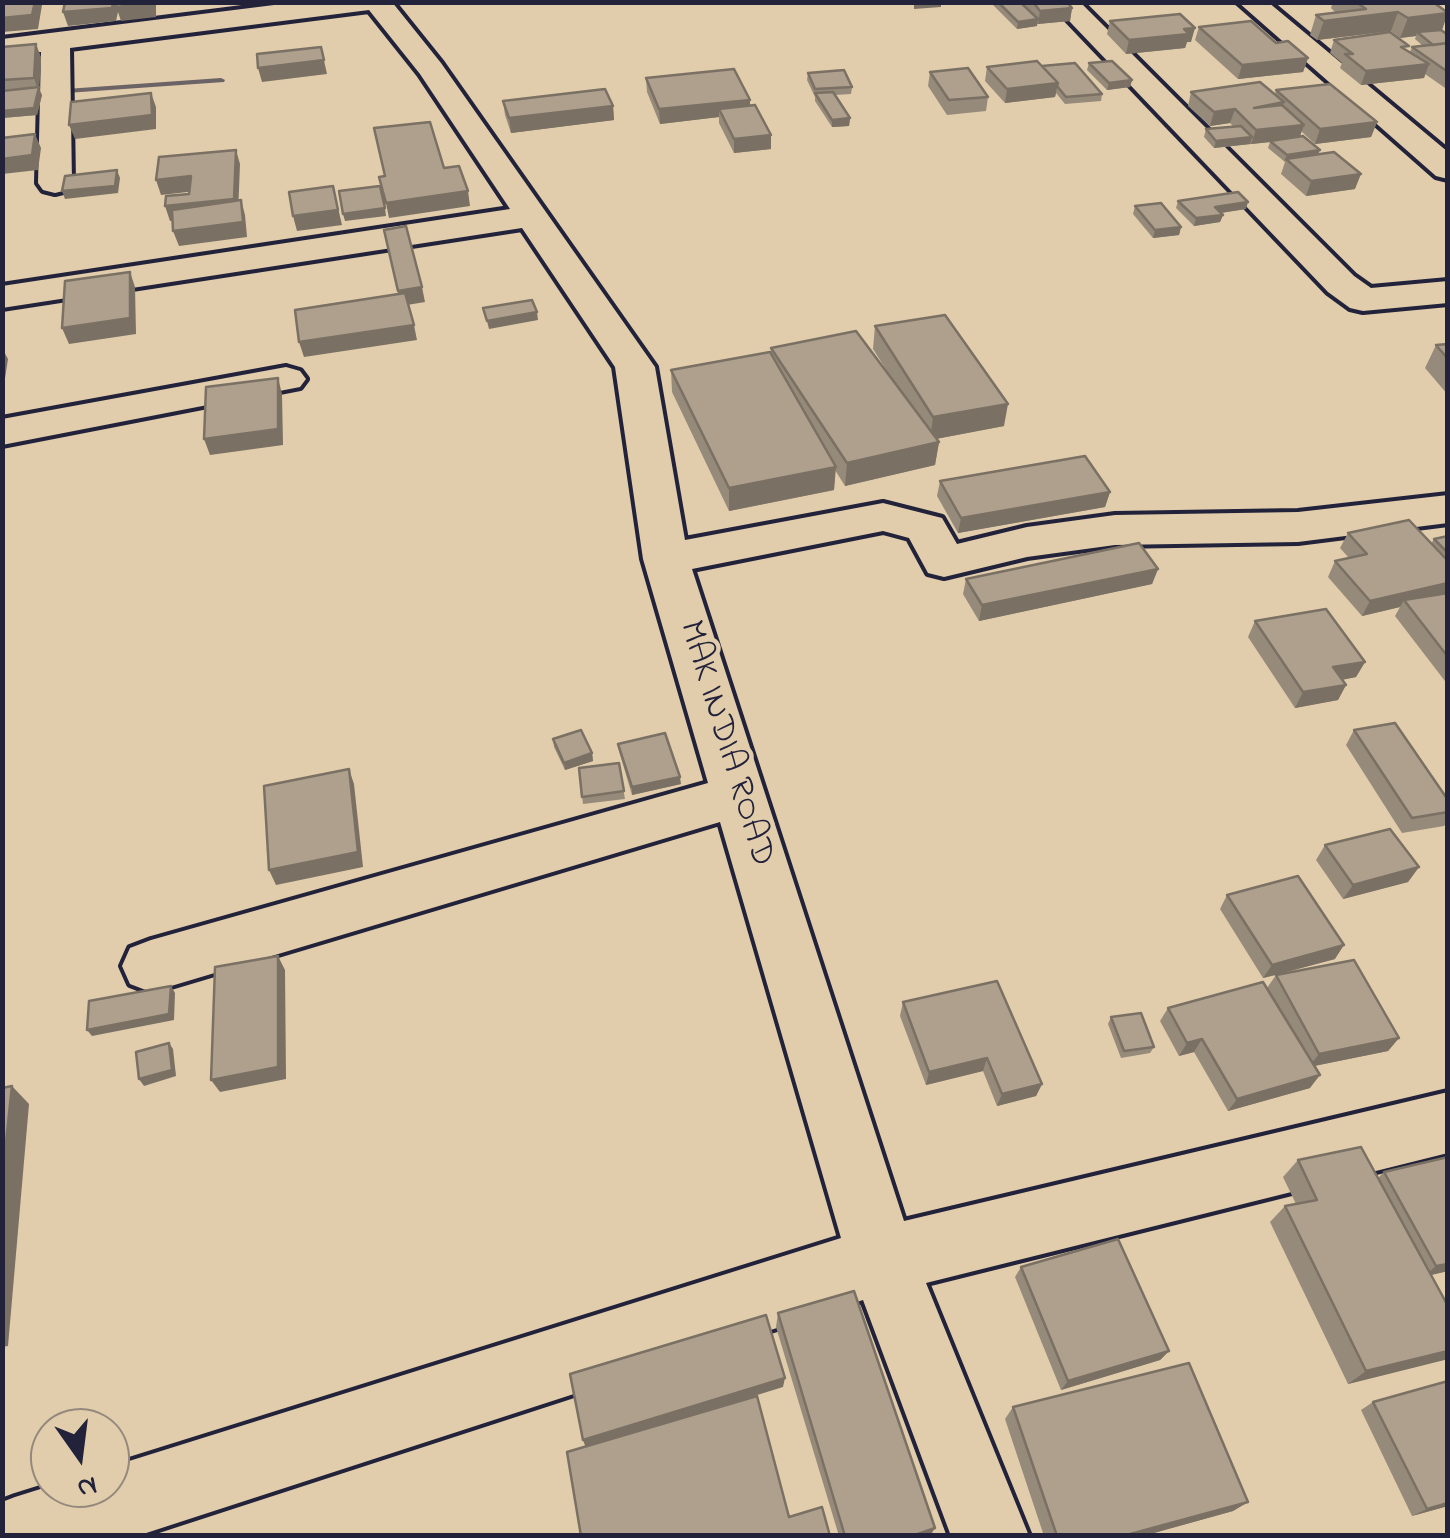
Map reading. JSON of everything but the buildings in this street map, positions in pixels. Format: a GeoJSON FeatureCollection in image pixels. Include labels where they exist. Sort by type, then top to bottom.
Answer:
{"type":"FeatureCollection","features":[{"type":"Feature","properties":{"kind":"street"},"geometry":{"type":"LineString","coordinates":[[2,48],[368,2]]}},
{"type":"Feature","properties":{"kind":"street","name":"MAK INDIA ROAD"},"geometry":{"type":"LineString","coordinates":[[378,2],[432,69],[635,367],[666,559],[882,1260],[990,1536]]}},
{"type":"Feature","properties":{"kind":"street"},"geometry":{"type":"LineString","coordinates":[[1064,2],[1341,284],[1362,300],[1448,292]]}},
{"type":"Feature","properties":{"kind":"street"},"geometry":{"type":"LineString","coordinates":[[1250,2],[1434,145],[1448,169]]}},
{"type":"Feature","properties":{"kind":"street"},"geometry":{"type":"LineString","coordinates":[[55,183],[56,41]]}},
{"type":"Feature","properties":{"kind":"street"},"geometry":{"type":"LineString","coordinates":[[2,297],[532,216]]}},
{"type":"Feature","properties":{"kind":"street"},"geometry":{"type":"LineString","coordinates":[[2,432],[286,379]]}},
{"type":"Feature","properties":{"kind":"street"},"geometry":{"type":"LineString","coordinates":[[666,559],[883,517],[926,528],[944,562],[1027,542],[1115,530],[1298,528],[1448,509]]}},
{"type":"Feature","properties":{"kind":"street"},"geometry":{"type":"LineString","coordinates":[[152,966],[739,795]]}},
{"type":"Feature","properties":{"kind":"street"},"geometry":{"type":"LineString","coordinates":[[15,1536],[882,1260],[1448,1122]]}},
{"type":"Feature","properties":{"kind":"waterway"},"geometry":{"type":"LineString","coordinates":[[52,92],[221,80]]}}]}
